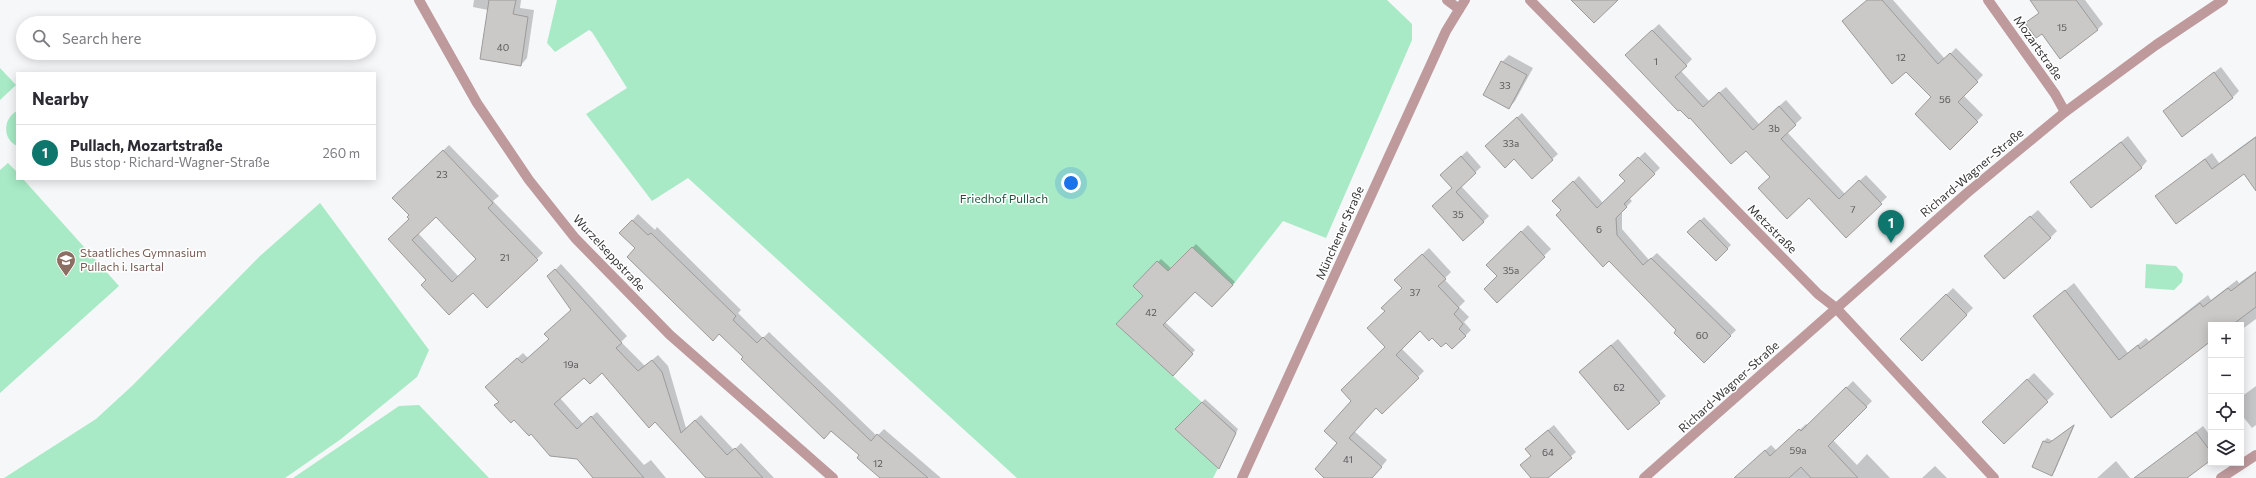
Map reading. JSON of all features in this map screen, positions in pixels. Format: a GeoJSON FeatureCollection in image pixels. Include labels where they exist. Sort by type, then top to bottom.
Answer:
{"type":"FeatureCollection","features":[{"type":"Feature","properties":{"kind":"street","name":"Wurzelseppstraße"},"geometry":{"type":"LineString","coordinates":[[418,0],[477,103],[529,180],[575,238],[670,335],[833,478]]}},
{"type":"Feature","properties":{"kind":"street"},"geometry":{"type":"LineString","coordinates":[[1447,0],[1459,9]]}},
{"type":"Feature","properties":{"kind":"street","name":"Münchener Straße"},"geometry":{"type":"LineString","coordinates":[[1242,478],[1431,64],[1465,0]]}},
{"type":"Feature","properties":{"kind":"street","name":"Metzstraße"},"geometry":{"type":"LineString","coordinates":[[1530,0],[1818,294],[1836,308],[1994,478]]}},
{"type":"Feature","properties":{"kind":"street","name":"Mozartstraße"},"geometry":{"type":"LineString","coordinates":[[1988,0],[2065,112]]}},
{"type":"Feature","properties":{"kind":"street","name":"Richard-Wagner-Straße"},"geometry":{"type":"LineString","coordinates":[[1644,478],[1967,193],[2065,112],[2156,45],[2224,0]]}},
{"type":"Feature","properties":{"kind":"street"},"geometry":{"type":"LineString","coordinates":[[2221,478],[2256,455]]}},
{"type":"Feature","properties":{"kind":"green space","name":"Friedhof Pullach"},"geometry":{"type":"Polygon","coordinates":[[[557,0],[1387,0],[1412,24],[1412,40],[1326,238],[1283,221],[1233,285],[1212,307],[1192,289],[1191,296],[1168,320],[1166,317],[1160,323],[1193,354],[1173,376],[1236,433],[1213,478],[1017,478],[688,178],[652,201],[586,114],[627,88],[592,32],[589,30],[555,52],[547,43],[557,0]]]}},
{"type":"Feature","properties":{"kind":"green space"},"geometry":{"type":"Polygon","coordinates":[[[0,68],[16,85],[0,100],[0,68]]]}},
{"type":"Feature","properties":{"kind":"green space"},"geometry":{"type":"Polygon","coordinates":[[[16,112],[16,145],[9,139],[6,128],[12,114],[16,112]]]}},
{"type":"Feature","properties":{"kind":"green space"},"geometry":{"type":"Polygon","coordinates":[[[8,163],[16,171],[16,180],[24,180],[119,286],[0,393],[0,170],[8,163]]]}},
{"type":"Feature","properties":{"kind":"green space"},"geometry":{"type":"Polygon","coordinates":[[[320,203],[429,350],[417,377],[341,439],[285,478],[4,478],[96,419],[133,385],[260,256],[320,203]]]}},
{"type":"Feature","properties":{"kind":"green space"},"geometry":{"type":"Polygon","coordinates":[[[2146,264],[2176,266],[2183,274],[2182,282],[2174,290],[2145,288],[2146,264]]]}},
{"type":"Feature","properties":{"kind":"green space"},"geometry":{"type":"Polygon","coordinates":[[[419,405],[489,478],[293,478],[399,406],[419,405]]]}},
{"type":"Feature","properties":{"kind":"building"},"geometry":{"type":"Polygon","coordinates":[[[489,0],[516,0],[513,14],[528,17],[521,66],[480,59],[489,0]]]}},
{"type":"Feature","properties":{"kind":"building"},"geometry":{"type":"Polygon","coordinates":[[[1571,0],[1618,0],[1594,23],[1571,0]]]}},
{"type":"Feature","properties":{"kind":"building"},"geometry":{"type":"Polygon","coordinates":[[[1867,0],[1882,0],[1938,64],[1950,53],[1978,82],[1958,102],[1978,122],[1950,150],[1915,114],[1931,97],[1906,72],[1892,84],[1842,21],[1867,0]]]}},
{"type":"Feature","properties":{"kind":"building"},"geometry":{"type":"Polygon","coordinates":[[[2030,0],[2076,0],[2098,30],[2060,59],[2042,34],[2036,38],[2025,23],[2039,13],[2030,0]]]}},
{"type":"Feature","properties":{"kind":"building"},"geometry":{"type":"Polygon","coordinates":[[[1652,30],[1687,66],[1675,77],[1703,107],[1719,92],[1753,130],[1779,106],[1796,125],[1781,139],[1839,199],[1859,180],[1882,204],[1846,238],[1809,198],[1787,219],[1758,188],[1770,177],[1746,151],[1731,164],[1690,118],[1689,119],[1680,110],[1678,111],[1625,55],[1652,30]]]}},
{"type":"Feature","properties":{"kind":"building"},"geometry":{"type":"Polygon","coordinates":[[[1501,61],[1527,75],[1509,109],[1483,95],[1501,61]]]}},
{"type":"Feature","properties":{"kind":"building"},"geometry":{"type":"Polygon","coordinates":[[[2214,72],[2233,98],[2182,137],[2163,111],[2214,72]]]}},
{"type":"Feature","properties":{"kind":"building"},"geometry":{"type":"Polygon","coordinates":[[[1517,117],[1553,160],[1532,179],[1514,159],[1505,168],[1485,146],[1517,117]]]}},
{"type":"Feature","properties":{"kind":"building"},"geometry":{"type":"Polygon","coordinates":[[[2256,137],[2256,191],[2244,174],[2176,224],[2155,196],[2205,159],[2212,169],[2256,137]]]}},
{"type":"Feature","properties":{"kind":"building"},"geometry":{"type":"Polygon","coordinates":[[[2121,142],[2142,168],[2091,208],[2070,182],[2121,142]]]}},
{"type":"Feature","properties":{"kind":"building"},"geometry":{"type":"Polygon","coordinates":[[[443,150],[493,203],[488,208],[538,260],[487,308],[473,293],[449,315],[421,285],[426,280],[388,239],[409,219],[407,217],[409,215],[392,198],[443,150]],[[436,217],[412,240],[452,282],[476,259],[436,217]]]}},
{"type":"Feature","properties":{"kind":"building"},"geometry":{"type":"Polygon","coordinates":[[[1461,156],[1476,173],[1456,192],[1484,222],[1463,241],[1432,206],[1452,188],[1440,175],[1461,156]]]}},
{"type":"Feature","properties":{"kind":"building"},"geometry":{"type":"Polygon","coordinates":[[[1638,157],[1655,174],[1624,204],[1627,207],[1616,218],[1617,235],[1643,265],[1651,258],[1731,336],[1704,363],[1674,333],[1676,330],[1609,261],[1603,267],[1556,215],[1561,210],[1552,201],[1573,181],[1597,208],[1625,181],[1619,175],[1638,157]]]}},
{"type":"Feature","properties":{"kind":"building"},"geometry":{"type":"Polygon","coordinates":[[[2030,216],[2051,238],[2004,279],[1984,256],[2030,216]]]}},
{"type":"Feature","properties":{"kind":"building"},"geometry":{"type":"Polygon","coordinates":[[[632,220],[648,235],[651,233],[736,316],[733,320],[757,343],[763,337],[871,441],[877,434],[928,478],[880,478],[857,458],[859,455],[831,431],[824,439],[741,359],[743,357],[719,334],[713,341],[627,257],[635,248],[619,233],[632,220]]]}},
{"type":"Feature","properties":{"kind":"building"},"geometry":{"type":"Polygon","coordinates":[[[1700,220],[1728,249],[1716,261],[1687,232],[1700,220]]]}},
{"type":"Feature","properties":{"kind":"building"},"geometry":{"type":"Polygon","coordinates":[[[1521,231],[1545,257],[1497,303],[1484,289],[1497,276],[1486,265],[1521,231]]]}},
{"type":"Feature","properties":{"kind":"building"},"geometry":{"type":"Polygon","coordinates":[[[1192,247],[1233,285],[1212,307],[1195,292],[1163,325],[1193,354],[1173,376],[1116,324],[1143,296],[1133,286],[1157,261],[1168,271],[1192,247]]]}},
{"type":"Feature","properties":{"kind":"building"},"geometry":{"type":"Polygon","coordinates":[[[1422,254],[1446,279],[1438,286],[1459,308],[1454,314],[1463,324],[1459,329],[1466,336],[1452,349],[1446,343],[1441,347],[1432,338],[1429,341],[1420,331],[1396,355],[1419,378],[1382,414],[1376,408],[1349,438],[1382,467],[1372,478],[1324,478],[1315,469],[1337,443],[1324,431],[1351,401],[1341,390],[1385,347],[1367,328],[1385,311],[1381,308],[1402,288],[1394,280],[1422,254]]]}},
{"type":"Feature","properties":{"kind":"building"},"geometry":{"type":"Polygon","coordinates":[[[555,269],[622,343],[616,348],[638,371],[652,360],[662,372],[681,433],[695,420],[727,455],[735,448],[763,478],[706,478],[655,422],[649,428],[602,373],[590,384],[584,378],[554,404],[577,429],[591,416],[644,478],[593,478],[577,459],[550,456],[531,434],[529,436],[514,420],[511,423],[494,405],[499,402],[485,387],[517,358],[522,363],[549,339],[544,334],[571,310],[547,276],[555,269]]]}},
{"type":"Feature","properties":{"kind":"building"},"geometry":{"type":"Polygon","coordinates":[[[2256,272],[2256,307],[2236,322],[2208,322],[2208,343],[2111,418],[2033,316],[2065,290],[2119,360],[2138,345],[2140,349],[2200,303],[2203,307],[2228,288],[2231,291],[2256,272]]]}},
{"type":"Feature","properties":{"kind":"building"},"geometry":{"type":"Polygon","coordinates":[[[1946,294],[1967,315],[1922,361],[1900,339],[1946,294]]]}},
{"type":"Feature","properties":{"kind":"building"},"geometry":{"type":"Polygon","coordinates":[[[1611,345],[1660,403],[1628,430],[1579,372],[1611,345]]]}},
{"type":"Feature","properties":{"kind":"building"},"geometry":{"type":"Polygon","coordinates":[[[2027,379],[2048,402],[2004,444],[1982,422],[2027,379]]]}},
{"type":"Feature","properties":{"kind":"building"},"geometry":{"type":"Polygon","coordinates":[[[1846,387],[1867,407],[1828,446],[1858,478],[1811,478],[1801,467],[1789,478],[1734,478],[1765,450],[1770,456],[1799,429],[1801,431],[1846,387]]]}},
{"type":"Feature","properties":{"kind":"building"},"geometry":{"type":"Polygon","coordinates":[[[1202,402],[1236,433],[1219,469],[1175,429],[1202,402]]]}},
{"type":"Feature","properties":{"kind":"building"},"geometry":{"type":"Polygon","coordinates":[[[2074,425],[2052,476],[2032,467],[2043,441],[2049,443],[2074,425]]]}},
{"type":"Feature","properties":{"kind":"building"},"geometry":{"type":"Polygon","coordinates":[[[1548,430],[1572,458],[1548,478],[1531,478],[1520,465],[1531,456],[1525,449],[1548,430]]]}},
{"type":"Feature","properties":{"kind":"building"},"geometry":{"type":"Polygon","coordinates":[[[2196,432],[2208,448],[2208,462],[2187,478],[2134,478],[2196,432]]]}},
{"type":"Feature","properties":{"kind":"place","name":"Pullach, Mozartstraße"},"geometry":{"type":"Point","coordinates":[1891,243]}},
{"type":"Feature","properties":{"kind":"place","name":"Staatliches Gymnasium Pullach i. Isartal"},"geometry":{"type":"Point","coordinates":[66,277]}}]}
